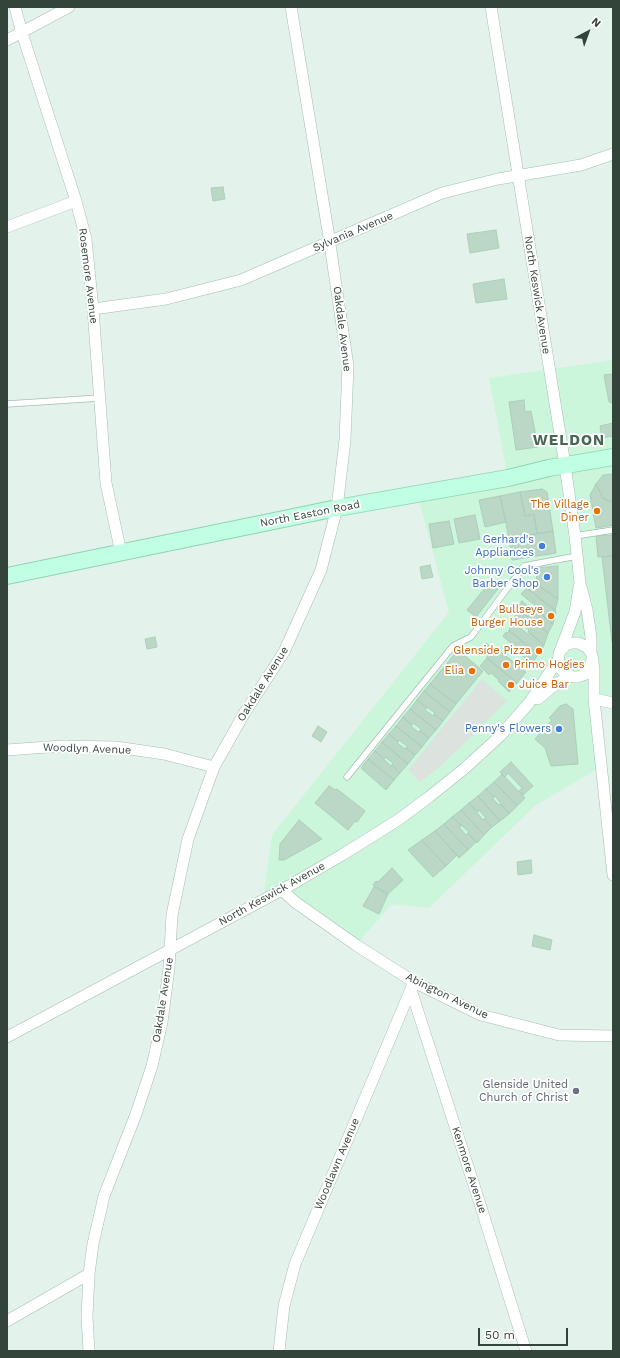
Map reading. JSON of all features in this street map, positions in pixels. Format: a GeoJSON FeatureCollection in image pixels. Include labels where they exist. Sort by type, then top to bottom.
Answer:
{"type":"FeatureCollection","features":[{"type":"Feature","properties":{"kind":"main road","name":"North Easton Road"},"geometry":{"type":"LineString","coordinates":[[7,576],[337,508],[508,478],[565,465],[613,457]]}},
{"type":"Feature","properties":{"kind":"street","name":"Rosemore Avenue"},"geometry":{"type":"LineString","coordinates":[[15,7],[76,201],[86,239],[93,309],[106,483],[121,553]]}},
{"type":"Feature","properties":{"kind":"street"},"geometry":{"type":"LineString","coordinates":[[7,40],[69,7]]}},
{"type":"Feature","properties":{"kind":"street","name":"Oakdale Avenue"},"geometry":{"type":"LineString","coordinates":[[89,1351],[87,1317],[89,1274],[93,1244],[104,1196],[136,1114],[152,1066],[162,1022],[170,950],[172,915],[188,839],[214,767],[245,712],[284,652],[320,570],[337,508],[345,440],[348,366],[330,242],[291,7]]}},
{"type":"Feature","properties":{"kind":"street","name":"North Keswick Avenue"},"geometry":{"type":"LineString","coordinates":[[491,7],[565,465],[578,556],[580,583],[587,610],[592,645],[591,666],[588,672],[581,676],[561,680],[515,719]]}},
{"type":"Feature","properties":{"kind":"street","name":"Sylvania Avenue"},"geometry":{"type":"LineString","coordinates":[[93,309],[166,299],[241,280],[442,193],[498,179],[518,177],[581,165],[613,154]]}},
{"type":"Feature","properties":{"kind":"street"},"geometry":{"type":"LineString","coordinates":[[7,227],[76,201]]}},
{"type":"Feature","properties":{"kind":"street","name":"North Keswick Avenue"},"geometry":{"type":"LineString","coordinates":[[7,1037],[282,890],[398,820],[429,797],[464,769],[500,736],[533,698],[559,654],[575,612],[580,583]]}},
{"type":"Feature","properties":{"kind":"street"},"geometry":{"type":"LineString","coordinates":[[613,703],[594,699],[587,686],[562,671],[559,666],[559,654],[565,646],[570,643],[578,643],[586,646],[592,656],[594,699],[613,875]]}},
{"type":"Feature","properties":{"kind":"street","name":"Woodlyn Avenue"},"geometry":{"type":"LineString","coordinates":[[7,750],[61,746],[116,747],[164,754],[214,767]]}},
{"type":"Feature","properties":{"kind":"street","name":"Abington Avenue"},"geometry":{"type":"LineString","coordinates":[[282,890],[295,902],[413,986],[481,1015],[559,1035],[613,1036]]}},
{"type":"Feature","properties":{"kind":"street","name":"Woodlawn Avenue"},"geometry":{"type":"LineString","coordinates":[[279,1351],[284,1306],[295,1264],[413,986]]}},
{"type":"Feature","properties":{"kind":"street","name":"Kenmore Avenue"},"geometry":{"type":"LineString","coordinates":[[413,986],[526,1351]]}},
{"type":"Feature","properties":{"kind":"street"},"geometry":{"type":"LineString","coordinates":[[7,1321],[89,1274]]}},
{"type":"Feature","properties":{"kind":"lane"},"geometry":{"type":"LineString","coordinates":[[7,404],[100,398]]}},
{"type":"Feature","properties":{"kind":"lane"},"geometry":{"type":"LineString","coordinates":[[575,536],[613,530]]}},
{"type":"Feature","properties":{"kind":"lane"},"geometry":{"type":"LineString","coordinates":[[347,777],[453,646],[471,637],[524,566],[578,556]]}},
{"type":"Feature","properties":{"kind":"shaded area"},"geometry":{"type":"Polygon","coordinates":[[[613,360],[613,703],[595,699],[602,766],[535,806],[429,908],[392,904],[356,945],[282,890],[263,900],[272,835],[449,612],[417,493],[508,478],[489,378],[613,360]]]}},
{"type":"Feature","properties":{"kind":"shaded area"},"geometry":{"type":"Polygon","coordinates":[[[482,679],[507,701],[443,764],[420,782],[408,770],[482,679]]]}},
{"type":"Feature","properties":{"kind":"building"},"geometry":{"type":"Polygon","coordinates":[[[223,187],[225,199],[213,201],[211,188],[223,187]]]}},
{"type":"Feature","properties":{"kind":"building"},"geometry":{"type":"Polygon","coordinates":[[[496,230],[499,248],[470,253],[467,234],[496,230]]]}},
{"type":"Feature","properties":{"kind":"building"},"geometry":{"type":"Polygon","coordinates":[[[504,279],[507,299],[476,303],[473,284],[504,279]]]}},
{"type":"Feature","properties":{"kind":"building"},"geometry":{"type":"Polygon","coordinates":[[[613,374],[613,403],[609,402],[604,375],[613,374]]]}},
{"type":"Feature","properties":{"kind":"building"},"geometry":{"type":"Polygon","coordinates":[[[524,400],[525,412],[531,411],[538,447],[516,450],[509,402],[524,400]]]}},
{"type":"Feature","properties":{"kind":"building"},"geometry":{"type":"Polygon","coordinates":[[[613,423],[613,436],[602,438],[600,426],[613,423]]]}},
{"type":"Feature","properties":{"kind":"building"},"geometry":{"type":"Polygon","coordinates":[[[613,474],[613,503],[603,498],[596,484],[603,475],[613,474]]]}},
{"type":"Feature","properties":{"kind":"building"},"geometry":{"type":"Polygon","coordinates":[[[596,484],[603,498],[613,503],[613,525],[596,528],[590,495],[596,484]]]}},
{"type":"Feature","properties":{"kind":"building"},"geometry":{"type":"Polygon","coordinates":[[[542,489],[547,492],[553,531],[537,534],[534,514],[525,516],[520,492],[542,489]]]}},
{"type":"Feature","properties":{"kind":"building"},"geometry":{"type":"Polygon","coordinates":[[[520,492],[525,516],[534,514],[537,534],[509,538],[500,496],[520,492]]]}},
{"type":"Feature","properties":{"kind":"building"},"geometry":{"type":"Polygon","coordinates":[[[500,496],[506,522],[485,527],[479,500],[500,496]]]}},
{"type":"Feature","properties":{"kind":"building"},"geometry":{"type":"Polygon","coordinates":[[[475,515],[480,539],[459,543],[454,519],[475,515]]]}},
{"type":"Feature","properties":{"kind":"building"},"geometry":{"type":"Polygon","coordinates":[[[449,521],[454,544],[433,548],[429,524],[449,521]]]}},
{"type":"Feature","properties":{"kind":"building"},"geometry":{"type":"Polygon","coordinates":[[[553,531],[556,553],[512,560],[509,538],[553,531]]]}},
{"type":"Feature","properties":{"kind":"building"},"geometry":{"type":"Polygon","coordinates":[[[613,535],[613,556],[598,557],[596,536],[613,535]]]}},
{"type":"Feature","properties":{"kind":"building"},"geometry":{"type":"Polygon","coordinates":[[[613,556],[613,642],[612,642],[602,557],[613,556]]]}},
{"type":"Feature","properties":{"kind":"building"},"geometry":{"type":"Polygon","coordinates":[[[430,565],[433,577],[422,579],[420,567],[430,565]]]}},
{"type":"Feature","properties":{"kind":"building","name":"Johnny Cool's Barber Shop"},"geometry":{"type":"Polygon","coordinates":[[[558,566],[558,599],[537,585],[536,568],[558,566]]]}},
{"type":"Feature","properties":{"kind":"building"},"geometry":{"type":"Polygon","coordinates":[[[532,581],[558,599],[555,610],[527,588],[532,581]]]}},
{"type":"Feature","properties":{"kind":"building"},"geometry":{"type":"Polygon","coordinates":[[[490,582],[498,589],[476,617],[467,610],[490,582]]]}},
{"type":"Feature","properties":{"kind":"building"},"geometry":{"type":"Polygon","coordinates":[[[527,588],[556,611],[553,624],[535,609],[537,607],[521,594],[527,588]]]}},
{"type":"Feature","properties":{"kind":"building"},"geometry":{"type":"Polygon","coordinates":[[[522,601],[538,614],[539,612],[553,624],[548,633],[518,609],[522,601]]]}},
{"type":"Feature","properties":{"kind":"building"},"geometry":{"type":"Polygon","coordinates":[[[520,611],[548,633],[544,645],[528,632],[529,630],[514,617],[520,611]]]}},
{"type":"Feature","properties":{"kind":"building"},"geometry":{"type":"Polygon","coordinates":[[[512,622],[529,635],[530,633],[544,645],[539,655],[509,630],[512,622]]]}},
{"type":"Feature","properties":{"kind":"building"},"geometry":{"type":"Polygon","coordinates":[[[509,631],[538,654],[532,664],[503,636],[509,631]]]}},
{"type":"Feature","properties":{"kind":"building"},"geometry":{"type":"Polygon","coordinates":[[[155,637],[157,647],[147,649],[145,639],[155,637]]]}},
{"type":"Feature","properties":{"kind":"building","name":"Primo Hogies"},"geometry":{"type":"Polygon","coordinates":[[[486,643],[495,650],[497,649],[526,672],[517,683],[487,658],[488,657],[480,650],[486,643]]]}},
{"type":"Feature","properties":{"kind":"building"},"geometry":{"type":"Polygon","coordinates":[[[458,650],[483,671],[456,704],[430,684],[458,650]]]}},
{"type":"Feature","properties":{"kind":"building"},"geometry":{"type":"Polygon","coordinates":[[[487,658],[517,683],[509,692],[498,681],[499,680],[491,673],[489,675],[480,666],[487,658]]]}},
{"type":"Feature","properties":{"kind":"building"},"geometry":{"type":"Polygon","coordinates":[[[430,684],[456,704],[450,712],[424,691],[430,684]]]}},
{"type":"Feature","properties":{"kind":"building"},"geometry":{"type":"Polygon","coordinates":[[[424,691],[450,712],[443,721],[417,700],[424,691]]]}},
{"type":"Feature","properties":{"kind":"building"},"geometry":{"type":"Polygon","coordinates":[[[417,700],[427,708],[425,710],[433,716],[434,714],[443,721],[436,730],[410,709],[417,700]]]}},
{"type":"Feature","properties":{"kind":"building","name":"Penny's Flowers"},"geometry":{"type":"Polygon","coordinates":[[[566,704],[573,709],[578,764],[551,766],[545,748],[535,739],[552,720],[549,718],[560,706],[566,704]]]}},
{"type":"Feature","properties":{"kind":"building"},"geometry":{"type":"Polygon","coordinates":[[[410,709],[436,730],[429,738],[420,731],[421,729],[413,723],[412,725],[403,717],[410,709]]]}},
{"type":"Feature","properties":{"kind":"building"},"geometry":{"type":"Polygon","coordinates":[[[403,717],[418,732],[420,731],[429,738],[422,747],[396,726],[403,717]]]}},
{"type":"Feature","properties":{"kind":"building"},"geometry":{"type":"Polygon","coordinates":[[[318,726],[327,732],[321,742],[312,736],[318,726]]]}},
{"type":"Feature","properties":{"kind":"building"},"geometry":{"type":"Polygon","coordinates":[[[396,726],[422,747],[415,755],[406,748],[407,746],[399,740],[398,742],[389,734],[396,726]]]}},
{"type":"Feature","properties":{"kind":"building"},"geometry":{"type":"Polygon","coordinates":[[[389,734],[398,742],[397,743],[415,755],[408,764],[382,742],[389,734]]]}},
{"type":"Feature","properties":{"kind":"building"},"geometry":{"type":"Polygon","coordinates":[[[382,742],[408,764],[400,773],[392,765],[393,763],[385,757],[384,759],[375,751],[382,742]]]}},
{"type":"Feature","properties":{"kind":"building"},"geometry":{"type":"Polygon","coordinates":[[[375,751],[400,773],[394,780],[368,759],[375,751]]]}},
{"type":"Feature","properties":{"kind":"building"},"geometry":{"type":"Polygon","coordinates":[[[368,759],[394,780],[386,790],[361,768],[368,759]]]}},
{"type":"Feature","properties":{"kind":"building"},"geometry":{"type":"Polygon","coordinates":[[[511,762],[533,786],[523,795],[519,791],[522,788],[508,773],[505,777],[500,772],[511,762]]]}},
{"type":"Feature","properties":{"kind":"building"},"geometry":{"type":"Polygon","coordinates":[[[502,774],[525,798],[517,806],[494,782],[502,774]]]}},
{"type":"Feature","properties":{"kind":"building"},"geometry":{"type":"Polygon","coordinates":[[[494,782],[517,806],[509,814],[495,796],[494,797],[486,789],[494,782]]]}},
{"type":"Feature","properties":{"kind":"building"},"geometry":{"type":"Polygon","coordinates":[[[329,786],[335,790],[337,789],[365,811],[357,822],[355,821],[348,830],[315,803],[329,786]]]}},
{"type":"Feature","properties":{"kind":"building"},"geometry":{"type":"Polygon","coordinates":[[[486,789],[494,797],[493,799],[499,805],[501,804],[509,814],[500,821],[478,796],[486,789]]]}},
{"type":"Feature","properties":{"kind":"building"},"geometry":{"type":"Polygon","coordinates":[[[478,796],[500,821],[492,827],[484,819],[486,818],[479,810],[478,812],[469,803],[478,796]]]}},
{"type":"Feature","properties":{"kind":"building"},"geometry":{"type":"Polygon","coordinates":[[[469,803],[483,820],[484,819],[492,827],[484,835],[461,810],[469,803]]]}},
{"type":"Feature","properties":{"kind":"building"},"geometry":{"type":"Polygon","coordinates":[[[461,810],[484,835],[477,843],[468,833],[469,832],[452,817],[461,810]]]}},
{"type":"Feature","properties":{"kind":"building"},"geometry":{"type":"Polygon","coordinates":[[[452,817],[461,826],[459,827],[466,835],[468,833],[476,842],[468,850],[444,824],[452,817]]]}},
{"type":"Feature","properties":{"kind":"building"},"geometry":{"type":"Polygon","coordinates":[[[299,820],[322,839],[284,860],[279,860],[280,844],[299,820]]]}},
{"type":"Feature","properties":{"kind":"building"},"geometry":{"type":"Polygon","coordinates":[[[444,824],[468,850],[459,858],[435,831],[444,824]]]}},
{"type":"Feature","properties":{"kind":"building"},"geometry":{"type":"Polygon","coordinates":[[[435,831],[457,855],[446,866],[422,840],[435,831]]]}},
{"type":"Feature","properties":{"kind":"building"},"geometry":{"type":"Polygon","coordinates":[[[422,840],[446,866],[433,877],[408,850],[422,840]]]}},
{"type":"Feature","properties":{"kind":"building"},"geometry":{"type":"Polygon","coordinates":[[[531,860],[532,873],[518,875],[517,862],[531,860]]]}},
{"type":"Feature","properties":{"kind":"building"},"geometry":{"type":"Polygon","coordinates":[[[392,868],[403,880],[388,894],[373,885],[392,868]]]}},
{"type":"Feature","properties":{"kind":"building"},"geometry":{"type":"Polygon","coordinates":[[[374,887],[388,894],[379,914],[363,906],[374,887]]]}},
{"type":"Feature","properties":{"kind":"building"},"geometry":{"type":"Polygon","coordinates":[[[534,935],[552,940],[550,950],[532,946],[534,935]]]}},
{"type":"Feature","properties":{"kind":"place","name":"The Village Diner"},"geometry":{"type":"Point","coordinates":[597,511]}},
{"type":"Feature","properties":{"kind":"place","name":"Gerhard's Appliances"},"geometry":{"type":"Point","coordinates":[542,546]}},
{"type":"Feature","properties":{"kind":"place","name":"Johnny Cool's Barber Shop"},"geometry":{"type":"Point","coordinates":[547,577]}},
{"type":"Feature","properties":{"kind":"place","name":"Bullseye Burger House"},"geometry":{"type":"Point","coordinates":[551,616]}},
{"type":"Feature","properties":{"kind":"place","name":"Glenside Pizza"},"geometry":{"type":"Point","coordinates":[539,651]}},
{"type":"Feature","properties":{"kind":"place","name":"Primo Hogies"},"geometry":{"type":"Point","coordinates":[506,665]}},
{"type":"Feature","properties":{"kind":"place","name":"Elia"},"geometry":{"type":"Point","coordinates":[472,671]}},
{"type":"Feature","properties":{"kind":"place","name":"Juice Bar"},"geometry":{"type":"Point","coordinates":[511,685]}},
{"type":"Feature","properties":{"kind":"place","name":"Penny's Flowers"},"geometry":{"type":"Point","coordinates":[559,729]}},
{"type":"Feature","properties":{"kind":"place","name":"Glenside United Church of Christ"},"geometry":{"type":"Point","coordinates":[576,1091]}},
{"type":"Feature","properties":{"kind":"district","name":"WELDON"},"geometry":{"type":"Point","coordinates":[569,441]}}]}
